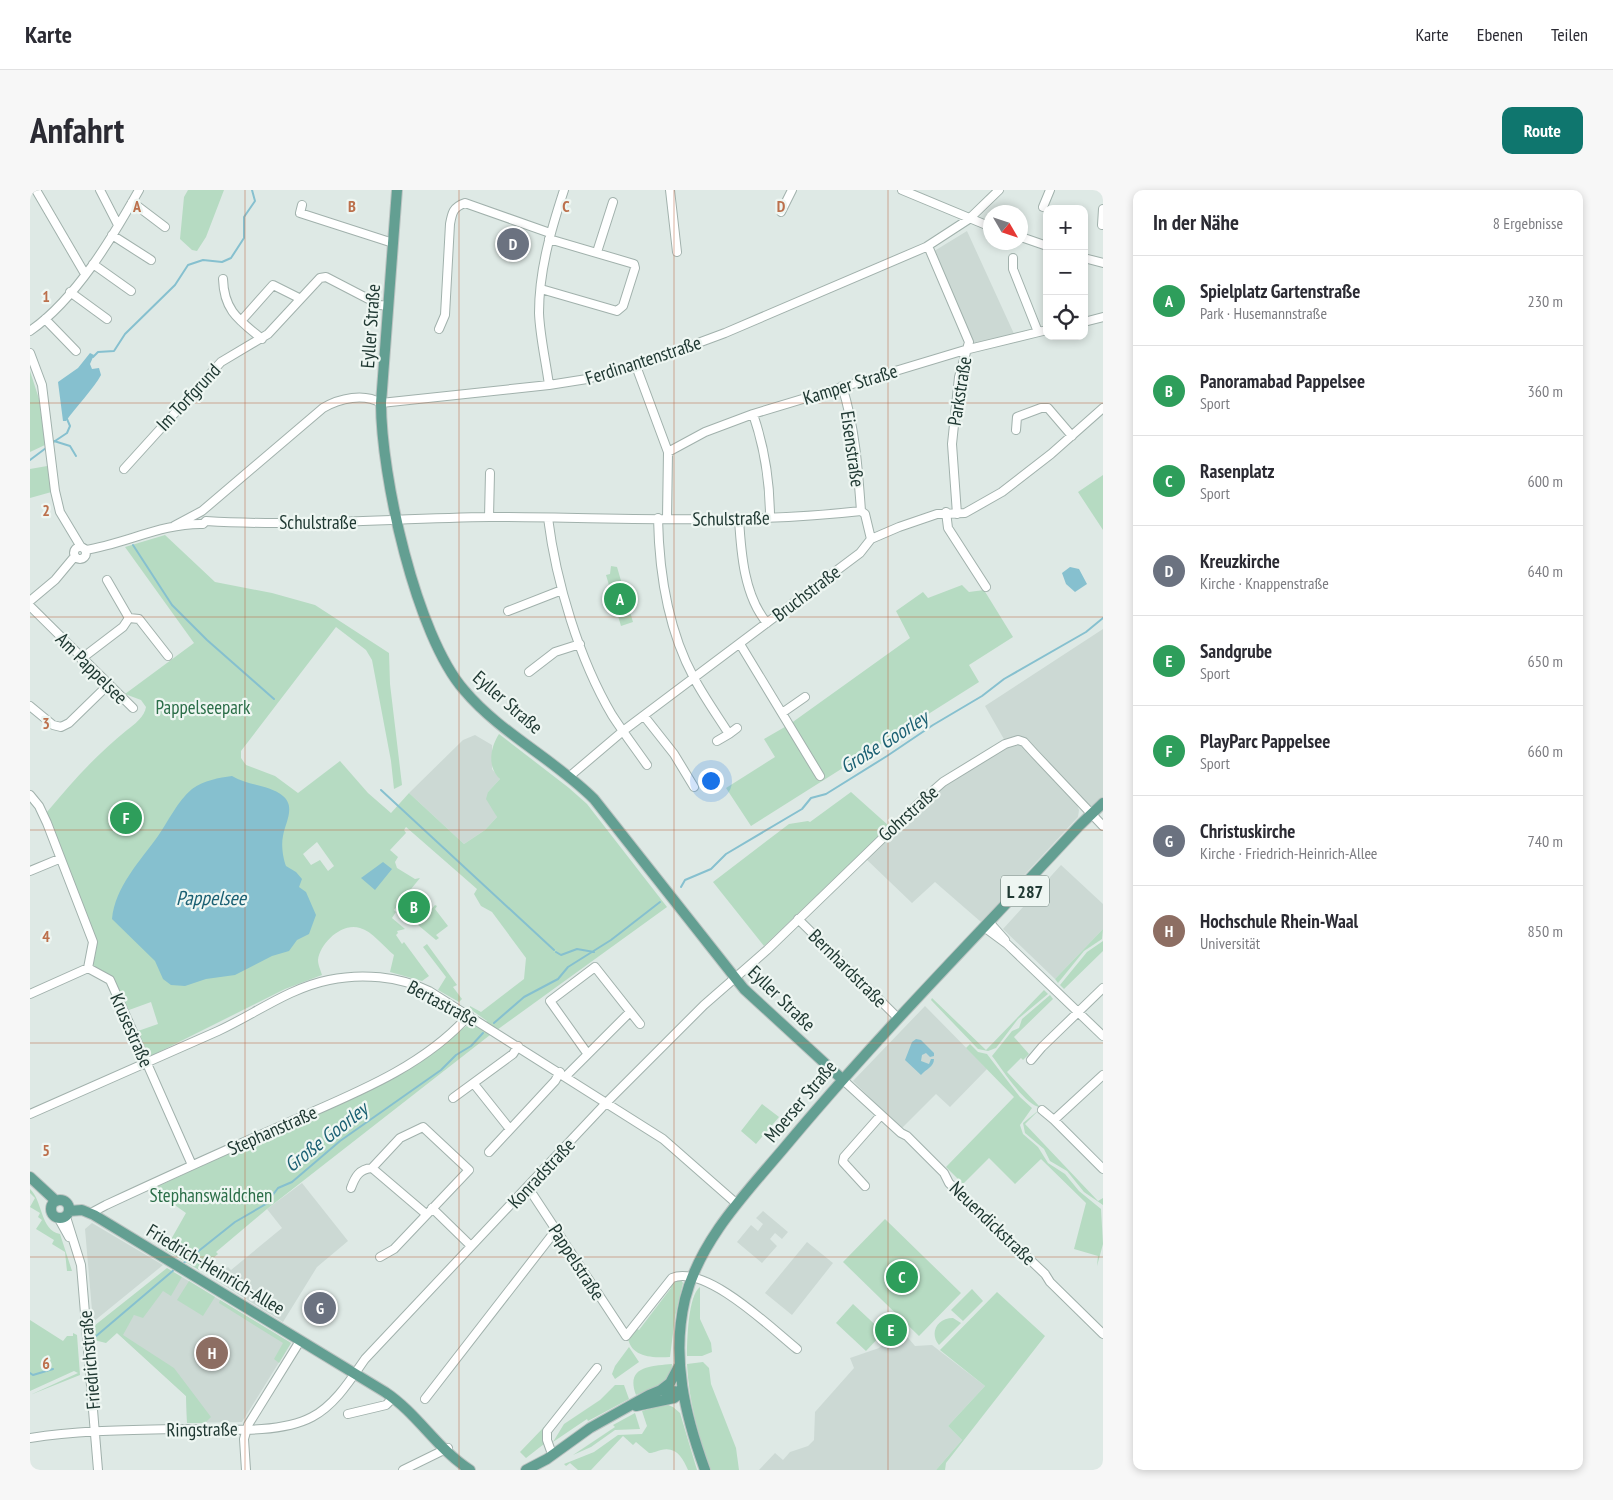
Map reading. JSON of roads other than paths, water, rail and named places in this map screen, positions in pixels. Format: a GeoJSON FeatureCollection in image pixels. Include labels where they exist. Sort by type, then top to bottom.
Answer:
{"type":"FeatureCollection","features":[{"type":"Feature","properties":{"kind":"main road","name":"Eyller Straße"},"geometry":{"type":"LineString","coordinates":[[397,190],[381,403],[382,440],[397,522],[428,626],[446,666],[474,702],[570,776],[604,811],[734,978],[758,1004],[842,1079]]}},
{"type":"Feature","properties":{"kind":"main road","name":"Moerser Straße"},"geometry":{"type":"LineString","coordinates":[[682,1392],[680,1365],[682,1314],[692,1278],[715,1234],[737,1204],[842,1079],[898,1018],[1085,827],[1092,815],[1103,803]]}},
{"type":"Feature","properties":{"kind":"main road"},"geometry":{"type":"LineString","coordinates":[[30,1177],[40,1185],[54,1203],[52,1214],[65,1216],[66,1202],[54,1203]]}},
{"type":"Feature","properties":{"kind":"main road","name":"Friedrich-Heinrich-Allee"},"geometry":{"type":"LineString","coordinates":[[65,1216],[82,1210],[91,1213],[393,1398],[416,1417],[470,1470]]}},
{"type":"Feature","properties":{"kind":"main road"},"geometry":{"type":"LineString","coordinates":[[661,1396],[680,1365]]}},
{"type":"Feature","properties":{"kind":"main road"},"geometry":{"type":"LineString","coordinates":[[526,1470],[597,1424],[649,1395],[674,1398],[682,1392]]}},
{"type":"Feature","properties":{"kind":"main road","name":"L 287"},"geometry":{"type":"LineString","coordinates":[[682,1392],[687,1416],[705,1470]]}},
{"type":"Feature","properties":{"kind":"main road"},"geometry":{"type":"LineString","coordinates":[[661,1396],[674,1404],[687,1416]]}},
{"type":"Feature","properties":{"kind":"main road","name":"Friedrich-Heinrich-Allee"},"geometry":{"type":"LineString","coordinates":[[448,1448],[466,1464],[478,1470]]}},
{"type":"Feature","properties":{"kind":"main road"},"geometry":{"type":"LineString","coordinates":[[517,1470],[552,1454]]}},
{"type":"Feature","properties":{"kind":"street"},"geometry":{"type":"LineString","coordinates":[[36,190],[85,274]]}},
{"type":"Feature","properties":{"kind":"street"},"geometry":{"type":"LineString","coordinates":[[100,190],[118,225]]}},
{"type":"Feature","properties":{"kind":"street"},"geometry":{"type":"LineString","coordinates":[[30,331],[45,319],[93,264],[139,190]]}},
{"type":"Feature","properties":{"kind":"street"},"geometry":{"type":"LineString","coordinates":[[549,385],[539,314],[541,289],[550,236],[564,190]]}},
{"type":"Feature","properties":{"kind":"street"},"geometry":{"type":"LineString","coordinates":[[670,190],[677,252]]}},
{"type":"Feature","properties":{"kind":"street"},"geometry":{"type":"LineString","coordinates":[[781,212],[792,190]]}},
{"type":"Feature","properties":{"kind":"street"},"geometry":{"type":"LineString","coordinates":[[902,190],[983,224]]}},
{"type":"Feature","properties":{"kind":"street","name":"Ferdinantenstraße"},"geometry":{"type":"LineString","coordinates":[[198,517],[323,408],[336,401],[371,398],[381,403],[549,385],[587,379],[636,366],[752,322],[928,246],[969,219],[999,190]]}},
{"type":"Feature","properties":{"kind":"street"},"geometry":{"type":"LineString","coordinates":[[1044,205],[1050,190]]}},
{"type":"Feature","properties":{"kind":"street"},"geometry":{"type":"LineString","coordinates":[[132,202],[165,227]]}},
{"type":"Feature","properties":{"kind":"street"},"geometry":{"type":"LineString","coordinates":[[598,252],[613,202]]}},
{"type":"Feature","properties":{"kind":"street"},"geometry":{"type":"LineString","coordinates":[[439,329],[444,315],[450,224],[452,211],[457,206],[465,203],[550,236],[634,264],[623,306],[617,311],[541,289]]}},
{"type":"Feature","properties":{"kind":"street"},"geometry":{"type":"LineString","coordinates":[[302,205],[300,213],[393,243]]}},
{"type":"Feature","properties":{"kind":"street"},"geometry":{"type":"LineString","coordinates":[[1102,225],[1103,209]]}},
{"type":"Feature","properties":{"kind":"street"},"geometry":{"type":"LineString","coordinates":[[112,235],[151,260]]}},
{"type":"Feature","properties":{"kind":"street"},"geometry":{"type":"LineString","coordinates":[[1028,240],[1043,245]]}},
{"type":"Feature","properties":{"kind":"street","name":"Parkstraße"},"geometry":{"type":"LineString","coordinates":[[928,246],[968,342],[954,410],[952,444],[957,514]]}},
{"type":"Feature","properties":{"kind":"street"},"geometry":{"type":"LineString","coordinates":[[1013,258],[1013,268],[1038,332]]}},
{"type":"Feature","properties":{"kind":"street"},"geometry":{"type":"LineString","coordinates":[[1088,259],[1103,264]]}},
{"type":"Feature","properties":{"kind":"street"},"geometry":{"type":"LineString","coordinates":[[93,264],[131,291]]}},
{"type":"Feature","properties":{"kind":"street","name":"Im Torfgrund"},"geometry":{"type":"LineString","coordinates":[[124,468],[220,362],[262,339],[316,280],[326,278],[380,305],[389,306]]}},
{"type":"Feature","properties":{"kind":"street"},"geometry":{"type":"LineString","coordinates":[[223,279],[224,297],[231,311],[262,339]]}},
{"type":"Feature","properties":{"kind":"street"},"geometry":{"type":"LineString","coordinates":[[241,321],[273,285],[299,298]]}},
{"type":"Feature","properties":{"kind":"street"},"geometry":{"type":"LineString","coordinates":[[70,292],[107,319]]}},
{"type":"Feature","properties":{"kind":"street"},"geometry":{"type":"LineString","coordinates":[[1088,321],[1103,318]]}},
{"type":"Feature","properties":{"kind":"street"},"geometry":{"type":"LineString","coordinates":[[45,319],[76,351]]}},
{"type":"Feature","properties":{"kind":"street","name":"Kamper Straße"},"geometry":{"type":"LineString","coordinates":[[668,452],[705,432],[752,414],[965,350],[1043,331]]}},
{"type":"Feature","properties":{"kind":"street"},"geometry":{"type":"LineString","coordinates":[[30,353],[42,385],[50,434],[55,491],[60,512],[80,553]]}},
{"type":"Feature","properties":{"kind":"street"},"geometry":{"type":"LineString","coordinates":[[636,366],[668,452],[667,518]]}},
{"type":"Feature","properties":{"kind":"street","name":"Eisenstraße"},"geometry":{"type":"LineString","coordinates":[[842,386],[851,420],[857,458],[861,512]]}},
{"type":"Feature","properties":{"kind":"street"},"geometry":{"type":"LineString","coordinates":[[1016,430],[1017,417],[1041,408],[1048,408],[1072,436]]}},
{"type":"Feature","properties":{"kind":"street"},"geometry":{"type":"LineString","coordinates":[[861,512],[865,514],[871,540],[899,527],[946,512],[965,513],[1002,492],[1072,436],[1103,408]]}},
{"type":"Feature","properties":{"kind":"street"},"geometry":{"type":"LineString","coordinates":[[752,414],[764,450],[768,473],[770,518]]}},
{"type":"Feature","properties":{"kind":"street"},"geometry":{"type":"LineString","coordinates":[[489,518],[490,473]]}},
{"type":"Feature","properties":{"kind":"street","name":"Schulstraße"},"geometry":{"type":"LineString","coordinates":[[198,517],[207,516],[206,522],[397,522],[489,518],[739,519],[861,512]]}},
{"type":"Feature","properties":{"kind":"street"},"geometry":{"type":"LineString","coordinates":[[946,512],[948,528],[986,587]]}},
{"type":"Feature","properties":{"kind":"street"},"geometry":{"type":"LineString","coordinates":[[30,601],[55,580],[80,553],[114,546],[198,517]]}},
{"type":"Feature","properties":{"kind":"street"},"geometry":{"type":"LineString","coordinates":[[548,518],[562,590],[580,644],[598,687],[623,732],[647,765]]}},
{"type":"Feature","properties":{"kind":"street"},"geometry":{"type":"LineString","coordinates":[[658,518],[659,558],[670,615],[680,648],[694,678],[729,734]]}},
{"type":"Feature","properties":{"kind":"street"},"geometry":{"type":"LineString","coordinates":[[739,519],[746,576],[753,596],[766,622]]}},
{"type":"Feature","properties":{"kind":"street","name":"Bruchstraße"},"geometry":{"type":"LineString","coordinates":[[570,776],[623,732],[860,552],[871,540]]}},
{"type":"Feature","properties":{"kind":"street"},"geometry":{"type":"LineString","coordinates":[[107,580],[129,618]]}},
{"type":"Feature","properties":{"kind":"street"},"geometry":{"type":"LineString","coordinates":[[508,611],[562,590]]}},
{"type":"Feature","properties":{"kind":"street","name":"Am Pappelsee"},"geometry":{"type":"LineString","coordinates":[[30,606],[81,659],[133,708]]}},
{"type":"Feature","properties":{"kind":"street"},"geometry":{"type":"LineString","coordinates":[[129,618],[139,618],[168,656]]}},
{"type":"Feature","properties":{"kind":"street"},"geometry":{"type":"LineString","coordinates":[[81,659],[123,627],[129,618]]}},
{"type":"Feature","properties":{"kind":"street"},"geometry":{"type":"LineString","coordinates":[[528,672],[556,652],[580,644]]}},
{"type":"Feature","properties":{"kind":"street"},"geometry":{"type":"LineString","coordinates":[[740,644],[820,776]]}},
{"type":"Feature","properties":{"kind":"street"},"geometry":{"type":"LineString","coordinates":[[30,706],[53,725],[60,727],[69,723],[108,685]]}},
{"type":"Feature","properties":{"kind":"street"},"geometry":{"type":"LineString","coordinates":[[782,713],[806,697]]}},
{"type":"Feature","properties":{"kind":"street"},"geometry":{"type":"LineString","coordinates":[[644,716],[674,754],[694,787]]}},
{"type":"Feature","properties":{"kind":"street"},"geometry":{"type":"LineString","coordinates":[[718,741],[737,728]]}},
{"type":"Feature","properties":{"kind":"street","name":"Gohrstraße"},"geometry":{"type":"LineString","coordinates":[[734,978],[768,950],[798,919],[943,782],[1013,740],[1024,742],[1103,826]]}},
{"type":"Feature","properties":{"kind":"street"},"geometry":{"type":"LineString","coordinates":[[30,795],[39,806],[47,823],[59,859],[93,942],[88,968],[30,994]]}},
{"type":"Feature","properties":{"kind":"street"},"geometry":{"type":"LineString","coordinates":[[30,871],[59,859]]}},
{"type":"Feature","properties":{"kind":"street","name":"Bernhardstraße"},"geometry":{"type":"LineString","coordinates":[[798,919],[898,1018]]}},
{"type":"Feature","properties":{"kind":"street"},"geometry":{"type":"LineString","coordinates":[[989,926],[1103,1036]]}},
{"type":"Feature","properties":{"kind":"street"},"geometry":{"type":"LineString","coordinates":[[587,1053],[550,1001],[595,967],[640,1024]]}},
{"type":"Feature","properties":{"kind":"street","name":"Krusestraße"},"geometry":{"type":"LineString","coordinates":[[88,968],[110,980],[192,1165]]}},
{"type":"Feature","properties":{"kind":"street","name":"Bertastraße"},"geometry":{"type":"LineString","coordinates":[[30,1114],[219,1031],[296,991],[322,981],[342,977],[380,977],[407,982],[429,991],[563,1074],[663,1139],[737,1204]]}},
{"type":"Feature","properties":{"kind":"street","name":"Konradstraße"},"geometry":{"type":"LineString","coordinates":[[354,1374],[471,1246],[607,1102],[704,1005],[734,978]]}},
{"type":"Feature","properties":{"kind":"street"},"geometry":{"type":"LineString","coordinates":[[1031,1060],[1103,988]]}},
{"type":"Feature","properties":{"kind":"street"},"geometry":{"type":"LineString","coordinates":[[489,1152],[555,1081],[630,1012]]}},
{"type":"Feature","properties":{"kind":"street","name":"Stephanstraße"},"geometry":{"type":"LineString","coordinates":[[91,1213],[192,1165],[336,1101],[397,1070],[457,1028],[469,1015]]}},
{"type":"Feature","properties":{"kind":"street"},"geometry":{"type":"LineString","coordinates":[[453,1098],[513,1054],[518,1046]]}},
{"type":"Feature","properties":{"kind":"street"},"geometry":{"type":"LineString","coordinates":[[1054,1120],[1103,1075]]}},
{"type":"Feature","properties":{"kind":"street","name":"Neuendickstraße"},"geometry":{"type":"LineString","coordinates":[[842,1079],[927,1155],[944,1173],[949,1183],[1045,1274],[1050,1282],[1103,1334]]}},
{"type":"Feature","properties":{"kind":"street"},"geometry":{"type":"LineString","coordinates":[[474,1084],[510,1128]]}},
{"type":"Feature","properties":{"kind":"street"},"geometry":{"type":"LineString","coordinates":[[1042,1110],[1103,1169]]}},
{"type":"Feature","properties":{"kind":"street"},"geometry":{"type":"LineString","coordinates":[[865,1186],[843,1162],[844,1157],[881,1115]]}},
{"type":"Feature","properties":{"kind":"street"},"geometry":{"type":"LineString","coordinates":[[372,1168],[400,1138],[423,1127],[469,1170],[394,1249],[380,1256]]}},
{"type":"Feature","properties":{"kind":"street"},"geometry":{"type":"LineString","coordinates":[[351,1188],[356,1176],[364,1168],[372,1168],[471,1246]]}},
{"type":"Feature","properties":{"kind":"street","name":"Pappelstraße"},"geometry":{"type":"LineString","coordinates":[[526,1189],[533,1195],[626,1336],[672,1278],[692,1278]]}},
{"type":"Feature","properties":{"kind":"street","name":"Friedrichstraße"},"geometry":{"type":"LineString","coordinates":[[65,1216],[82,1271],[98,1470]]}},
{"type":"Feature","properties":{"kind":"street"},"geometry":{"type":"LineString","coordinates":[[425,1399],[556,1230]]}},
{"type":"Feature","properties":{"kind":"street"},"geometry":{"type":"LineString","coordinates":[[692,1278],[704,1281],[736,1300],[797,1349]]}},
{"type":"Feature","properties":{"kind":"street"},"geometry":{"type":"LineString","coordinates":[[246,1470],[244,1453],[246,1429],[300,1341]]}},
{"type":"Feature","properties":{"kind":"street"},"geometry":{"type":"LineString","coordinates":[[552,1454],[547,1440],[547,1431],[597,1368]]}},
{"type":"Feature","properties":{"kind":"street","name":"Ringstraße"},"geometry":{"type":"LineString","coordinates":[[30,1438],[94,1432],[246,1429],[291,1424],[311,1418],[333,1402],[354,1374]]}},
{"type":"Feature","properties":{"kind":"street"},"geometry":{"type":"LineString","coordinates":[[348,1414],[386,1405],[393,1398]]}},
{"type":"Feature","properties":{"kind":"street"},"geometry":{"type":"LineString","coordinates":[[403,1470],[448,1448]]}},
{"type":"Feature","properties":{"kind":"water"},"geometry":{"type":"Polygon","coordinates":[[[90,353],[94,355],[90,364],[92,369],[99,368],[101,375],[66,421],[63,421],[58,382],[78,368],[90,353]]]}},
{"type":"Feature","properties":{"kind":"water"},"geometry":{"type":"Polygon","coordinates":[[[1070,567],[1079,569],[1087,584],[1075,592],[1066,584],[1062,573],[1070,567]]]}},
{"type":"Feature","properties":{"kind":"water","name":"Pappelsee"},"geometry":{"type":"Polygon","coordinates":[[[232,776],[245,782],[271,789],[287,800],[289,815],[282,840],[284,859],[286,866],[296,872],[302,879],[299,887],[306,892],[316,915],[309,934],[297,940],[289,951],[272,956],[235,975],[206,979],[185,986],[171,985],[163,979],[155,961],[112,919],[114,907],[129,875],[187,794],[201,783],[232,776]]]}},
{"type":"Feature","properties":{"kind":"water"},"geometry":{"type":"Polygon","coordinates":[[[383,862],[392,869],[375,890],[361,878],[383,862]]]}},
{"type":"Feature","properties":{"kind":"water"},"geometry":{"type":"Polygon","coordinates":[[[916,1039],[921,1040],[934,1053],[934,1056],[930,1057],[926,1053],[922,1055],[921,1061],[929,1064],[931,1059],[934,1059],[934,1062],[921,1075],[905,1060],[912,1042],[916,1039]]]}},
{"type":"Feature","properties":{"kind":"waterway"},"geometry":{"type":"LineString","coordinates":[[93,357],[98,352],[114,351],[125,334],[175,285],[188,265],[203,260],[222,262],[231,258],[244,238],[244,217],[255,201],[252,190]]}},
{"type":"Feature","properties":{"kind":"waterway"},"geometry":{"type":"LineString","coordinates":[[52,443],[67,433],[70,426],[67,419]]}},
{"type":"Feature","properties":{"kind":"waterway"},"geometry":{"type":"LineString","coordinates":[[54,441],[70,446],[76,456]]}},
{"type":"Feature","properties":{"kind":"waterway"},"geometry":{"type":"LineString","coordinates":[[30,460],[46,448]]}},
{"type":"Feature","properties":{"kind":"waterway"},"geometry":{"type":"LineString","coordinates":[[133,545],[172,605],[207,640],[274,699]]}},
{"type":"Feature","properties":{"kind":"waterway","name":"Große Goorley"},"geometry":{"type":"LineString","coordinates":[[681,887],[685,880],[711,869],[726,854],[802,809],[811,798],[826,794],[933,725],[982,696],[1004,679],[1086,632],[1103,618]]}},
{"type":"Feature","properties":{"kind":"waterway"},"geometry":{"type":"LineString","coordinates":[[381,790],[554,950]]}},
{"type":"Feature","properties":{"kind":"waterway","name":"Große Goorley"},"geometry":{"type":"LineString","coordinates":[[494,1023],[524,997],[558,979],[568,967],[611,940],[660,902]]}},
{"type":"Feature","properties":{"kind":"waterway"},"geometry":{"type":"LineString","coordinates":[[556,952],[561,955],[577,949],[594,952]]}},
{"type":"Feature","properties":{"kind":"waterway","name":"Große Goorley"},"geometry":{"type":"LineString","coordinates":[[181,1265],[235,1222],[266,1204],[278,1188],[292,1182],[340,1141],[441,1070],[456,1055],[471,1046],[483,1033]]}},
{"type":"Feature","properties":{"kind":"waterway"},"geometry":{"type":"LineString","coordinates":[[95,1337],[175,1269]]}},
{"type":"Feature","properties":{"kind":"waterway"},"geometry":{"type":"LineString","coordinates":[[30,1373],[33,1375],[53,1369]]}},
{"type":"Feature","properties":{"kind":"place","name":"Kreuzkirche"},"geometry":{"type":"Point","coordinates":[513,244]}},
{"type":"Feature","properties":{"kind":"place","name":"Spielplatz Gartenstraße"},"geometry":{"type":"Point","coordinates":[620,599]}},
{"type":"Feature","properties":{"kind":"place","name":"PlayParc Pappelsee"},"geometry":{"type":"Point","coordinates":[126,818]}},
{"type":"Feature","properties":{"kind":"place","name":"Panoramabad Pappelsee"},"geometry":{"type":"Point","coordinates":[414,907]}},
{"type":"Feature","properties":{"kind":"place","name":"Rasenplatz"},"geometry":{"type":"Point","coordinates":[902,1277]}},
{"type":"Feature","properties":{"kind":"place","name":"Christuskirche"},"geometry":{"type":"Point","coordinates":[320,1308]}},
{"type":"Feature","properties":{"kind":"place","name":"Sandgrube"},"geometry":{"type":"Point","coordinates":[891,1330]}},
{"type":"Feature","properties":{"kind":"place","name":"Hochschule Rhein-Waal"},"geometry":{"type":"Point","coordinates":[212,1353]}},
{"type":"Feature","properties":{"kind":"park label","name":"Pappelseepark"},"geometry":{"type":"Point","coordinates":[203,707]}},
{"type":"Feature","properties":{"kind":"park label","name":"Stephanswäldchen"},"geometry":{"type":"Point","coordinates":[211,1195]}}]}
